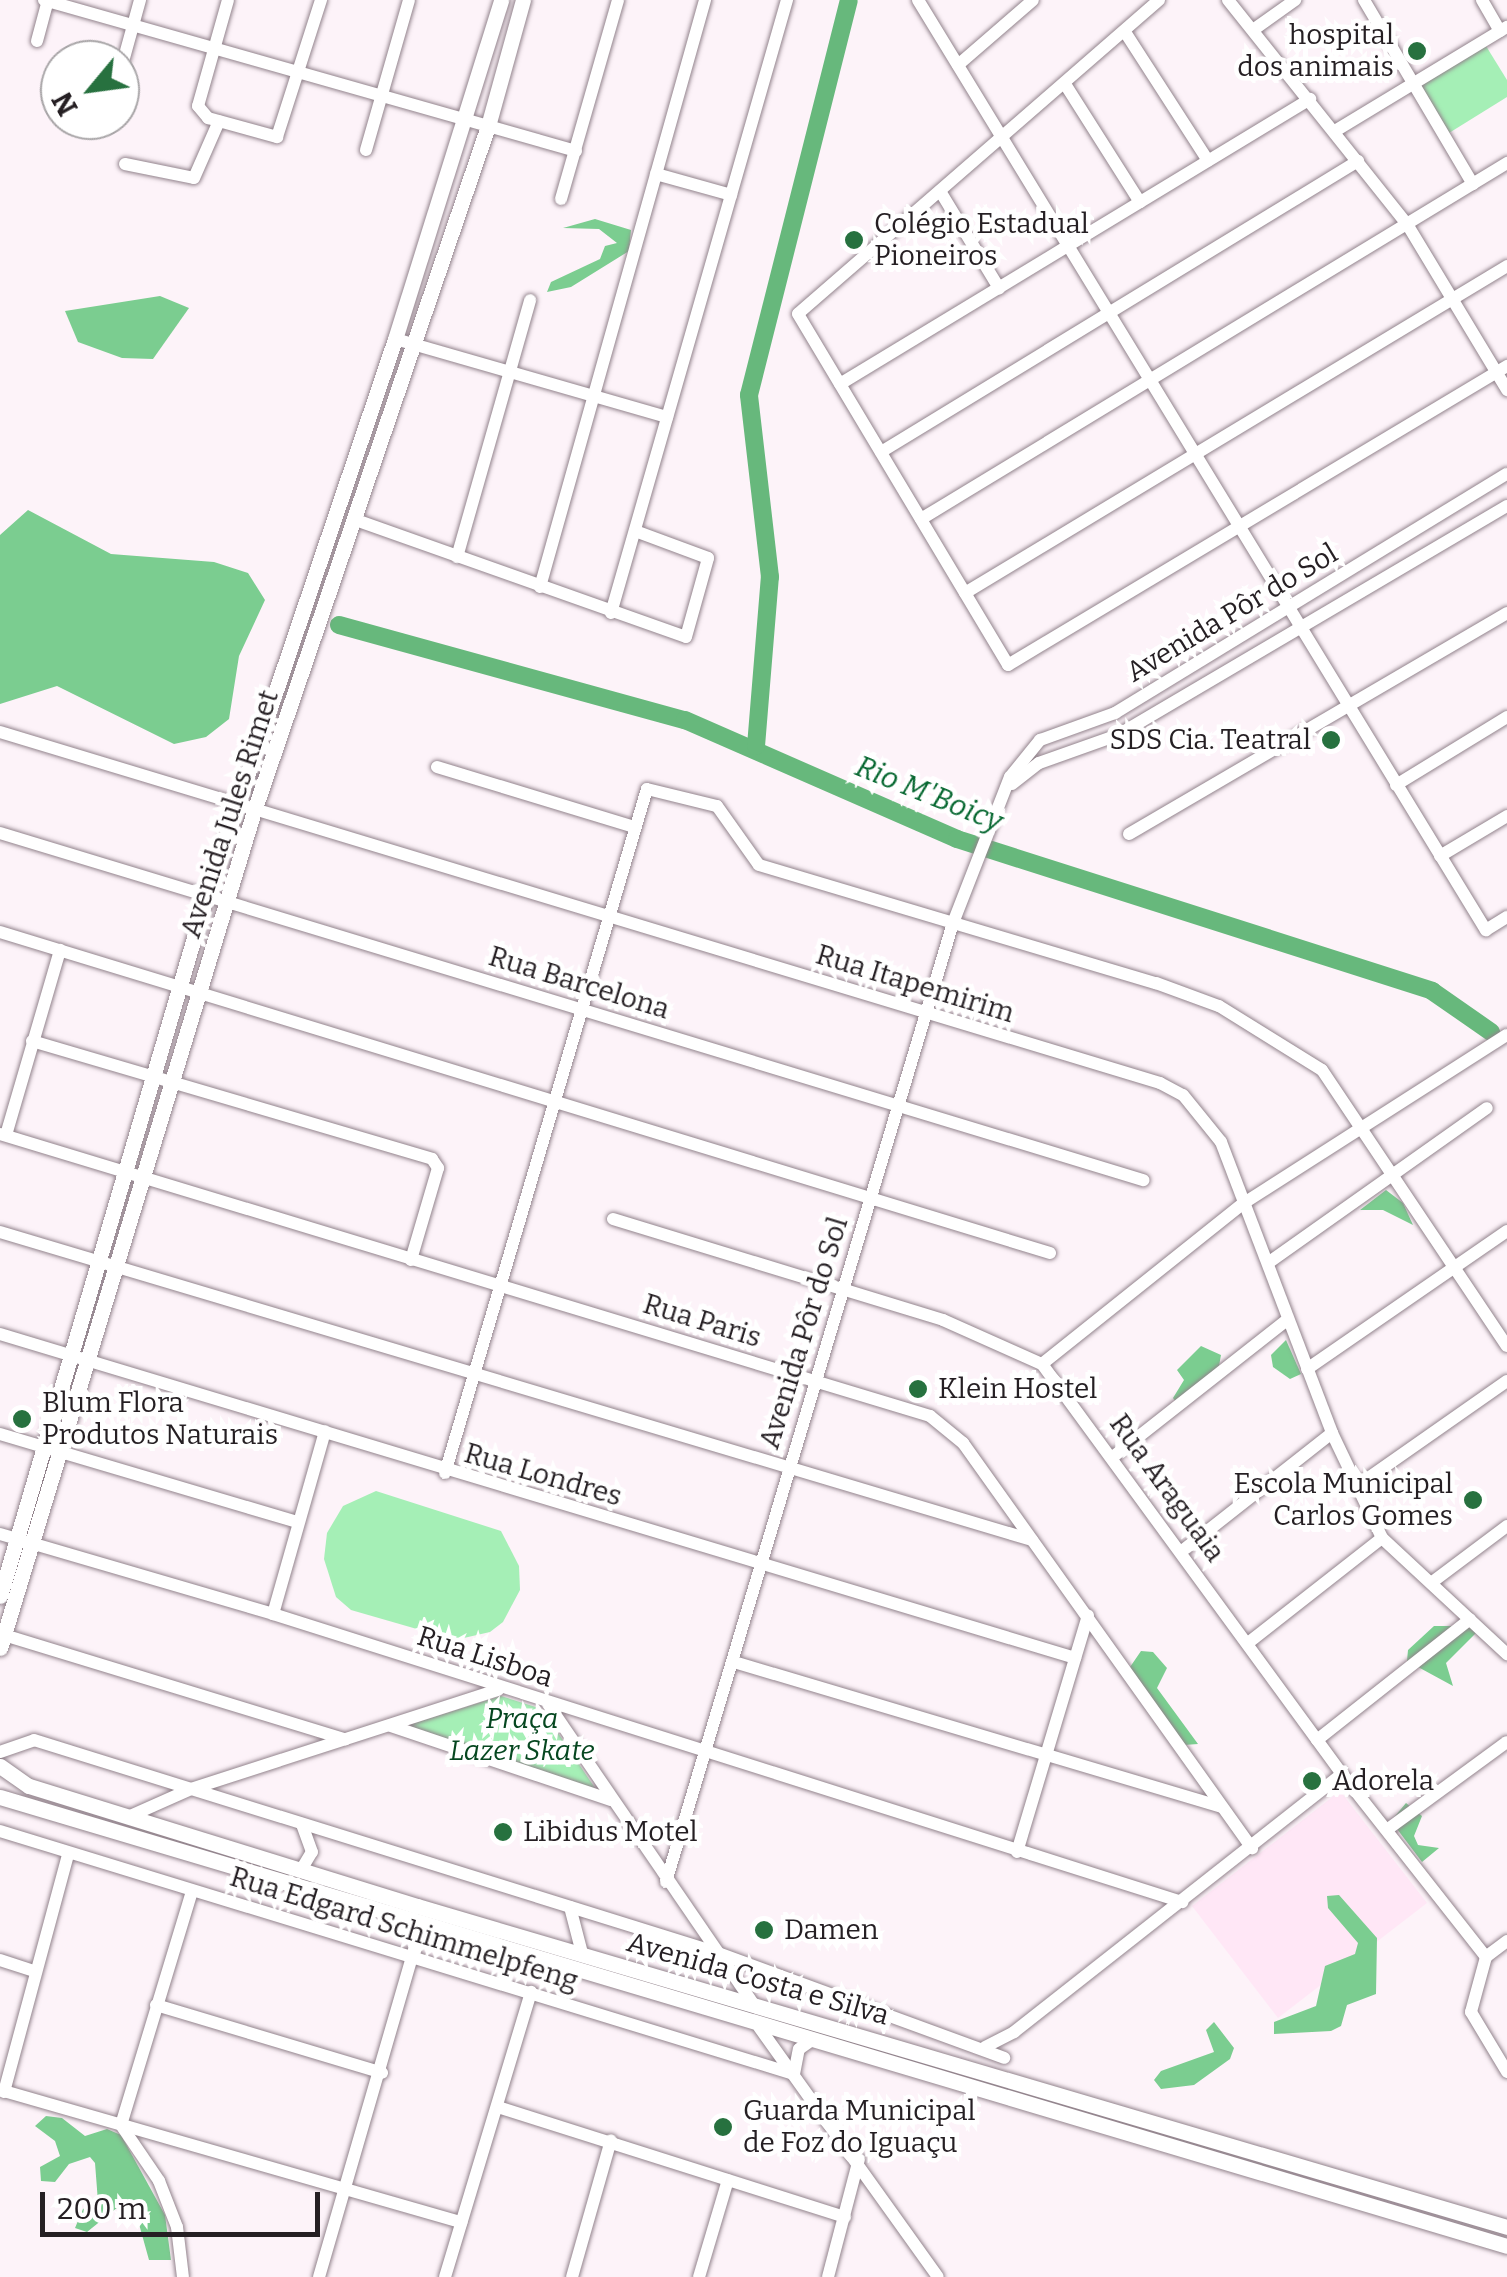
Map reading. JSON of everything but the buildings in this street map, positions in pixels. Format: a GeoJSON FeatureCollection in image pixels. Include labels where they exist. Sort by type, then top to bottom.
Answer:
{"type":"FeatureCollection","features":[{"type":"Feature","properties":{"kind":"main road","name":"Avenida Jules Rimet"},"geometry":{"type":"LineString","coordinates":[[53,1449],[71,1356],[206,897],[467,120],[502,0]]}},
{"type":"Feature","properties":{"kind":"main road","name":"Avenida Jules Rimet"},"geometry":{"type":"LineString","coordinates":[[0,1596],[16,1539],[88,1360],[254,811],[488,126],[524,0]]}},
{"type":"Feature","properties":{"kind":"main road","name":"Avenida Jules Rimet"},"geometry":{"type":"LineString","coordinates":[[2,1642],[16,1539]]}},
{"type":"Feature","properties":{"kind":"main road","name":"Avenida Costa e Silva"},"geometry":{"type":"LineString","coordinates":[[0,1766],[29,1786],[128,1817],[1507,2228]]}},
{"type":"Feature","properties":{"kind":"main road","name":"Avenida Costa e Silva"},"geometry":{"type":"LineString","coordinates":[[0,1797],[1507,2246]]}},
{"type":"Feature","properties":{"kind":"street"},"geometry":{"type":"LineString","coordinates":[[36,41],[47,0],[576,151]]}},
{"type":"Feature","properties":{"kind":"street"},"geometry":{"type":"LineString","coordinates":[[129,40],[140,0]]}},
{"type":"Feature","properties":{"kind":"street"},"geometry":{"type":"LineString","coordinates":[[228,0],[201,92],[201,113],[276,137],[284,130],[321,0]]}},
{"type":"Feature","properties":{"kind":"street"},"geometry":{"type":"LineString","coordinates":[[366,150],[409,0]]}},
{"type":"Feature","properties":{"kind":"street"},"geometry":{"type":"LineString","coordinates":[[561,199],[618,0]]}},
{"type":"Feature","properties":{"kind":"street"},"geometry":{"type":"LineString","coordinates":[[540,587],[705,0]]}},
{"type":"Feature","properties":{"kind":"street"},"geometry":{"type":"LineString","coordinates":[[612,613],[787,0]]}},
{"type":"Feature","properties":{"kind":"street"},"geometry":{"type":"LineString","coordinates":[[918,0],[1346,710],[1486,930],[1507,917]]}},
{"type":"Feature","properties":{"kind":"street"},"geometry":{"type":"LineString","coordinates":[[958,64],[1033,0]]}},
{"type":"Feature","properties":{"kind":"street"},"geometry":{"type":"LineString","coordinates":[[1159,0],[798,314],[1008,664],[1502,369]]}},
{"type":"Feature","properties":{"kind":"street"},"geometry":{"type":"LineString","coordinates":[[1253,30],[1295,0]]}},
{"type":"Feature","properties":{"kind":"street"},"geometry":{"type":"LineString","coordinates":[[1364,0],[1473,184]]}},
{"type":"Feature","properties":{"kind":"street"},"geometry":{"type":"LineString","coordinates":[[1335,131],[1504,29],[1482,0]]}},
{"type":"Feature","properties":{"kind":"street"},"geometry":{"type":"LineString","coordinates":[[1228,1],[1407,224],[1452,299],[1502,369],[1507,390]]}},
{"type":"Feature","properties":{"kind":"street"},"geometry":{"type":"LineString","coordinates":[[1125,32],[1208,161]]}},
{"type":"Feature","properties":{"kind":"street"},"geometry":{"type":"LineString","coordinates":[[1066,84],[1140,202]]}},
{"type":"Feature","properties":{"kind":"street"},"geometry":{"type":"LineString","coordinates":[[840,384],[1310,99]]}},
{"type":"Feature","properties":{"kind":"street"},"geometry":{"type":"LineString","coordinates":[[125,164],[194,178],[220,121]]}},
{"type":"Feature","properties":{"kind":"street"},"geometry":{"type":"LineString","coordinates":[[881,452],[1358,161]]}},
{"type":"Feature","properties":{"kind":"street"},"geometry":{"type":"LineString","coordinates":[[921,519],[1507,163]]}},
{"type":"Feature","properties":{"kind":"street"},"geometry":{"type":"LineString","coordinates":[[656,174],[731,195]]}},
{"type":"Feature","properties":{"kind":"street"},"geometry":{"type":"LineString","coordinates":[[940,191],[999,288]]}},
{"type":"Feature","properties":{"kind":"street"},"geometry":{"type":"LineString","coordinates":[[965,593],[1507,266]]}},
{"type":"Feature","properties":{"kind":"street"},"geometry":{"type":"LineString","coordinates":[[458,557],[530,300]]}},
{"type":"Feature","properties":{"kind":"street"},"geometry":{"type":"LineString","coordinates":[[395,338],[668,417]]}},
{"type":"Feature","properties":{"kind":"street","name":"Avenida Pôr do Sol"},"geometry":{"type":"LineString","coordinates":[[666,1882],[953,923],[998,802],[1040,740],[1089,725],[1507,474]]}},
{"type":"Feature","properties":{"kind":"street","name":"Avenida Pôr do Sol"},"geometry":{"type":"LineString","coordinates":[[998,802],[1018,777],[1055,758],[1096,746],[1507,506]]}},
{"type":"Feature","properties":{"kind":"street"},"geometry":{"type":"LineString","coordinates":[[353,519],[686,637],[708,558],[635,530]]}},
{"type":"Feature","properties":{"kind":"street"},"geometry":{"type":"LineString","coordinates":[[1129,834],[1507,613]]}},
{"type":"Feature","properties":{"kind":"street"},"geometry":{"type":"LineString","coordinates":[[1396,785],[1507,717]]}},
{"type":"Feature","properties":{"kind":"street"},"geometry":{"type":"LineString","coordinates":[[1089,725],[1096,746]]}},
{"type":"Feature","properties":{"kind":"street","name":"Rua Itapemirim"},"geometry":{"type":"LineString","coordinates":[[0,732],[926,1013],[1183,1095],[1221,1142],[1332,1434],[1382,1538],[1507,1654]]}},
{"type":"Feature","properties":{"kind":"street"},"geometry":{"type":"LineString","coordinates":[[1040,740],[1055,758]]}},
{"type":"Feature","properties":{"kind":"street"},"geometry":{"type":"LineString","coordinates":[[437,767],[635,827]]}},
{"type":"Feature","properties":{"kind":"street"},"geometry":{"type":"LineString","coordinates":[[445,1474],[647,788],[718,806],[759,866],[1219,1006],[1322,1070],[1363,1124],[1507,1346]]}},
{"type":"Feature","properties":{"kind":"street"},"geometry":{"type":"LineString","coordinates":[[1440,856],[1507,816]]}},
{"type":"Feature","properties":{"kind":"street","name":"Rua Barcelona"},"geometry":{"type":"LineString","coordinates":[[0,833],[898,1102],[1143,1180]]}},
{"type":"Feature","properties":{"kind":"street"},"geometry":{"type":"LineString","coordinates":[[0,932],[178,990],[1050,1254]]}},
{"type":"Feature","properties":{"kind":"street"},"geometry":{"type":"LineString","coordinates":[[3,1134],[60,950]]}},
{"type":"Feature","properties":{"kind":"street"},"geometry":{"type":"LineString","coordinates":[[1042,1364],[1244,1204],[1507,1035]]}},
{"type":"Feature","properties":{"kind":"street"},"geometry":{"type":"LineString","coordinates":[[32,1041],[432,1159],[438,1168],[411,1260]]}},
{"type":"Feature","properties":{"kind":"street"},"geometry":{"type":"LineString","coordinates":[[1268,1264],[1487,1108]]}},
{"type":"Feature","properties":{"kind":"street","name":"Rua Paris"},"geometry":{"type":"LineString","coordinates":[[3,1134],[816,1382],[948,1427],[1088,1615],[1252,1848]]}},
{"type":"Feature","properties":{"kind":"street","name":"Rua Araguaia"},"geometry":{"type":"LineString","coordinates":[[613,1219],[944,1320],[1042,1364],[1114,1456],[1342,1774],[1486,1957]]}},
{"type":"Feature","properties":{"kind":"street"},"geometry":{"type":"LineString","coordinates":[[1308,1369],[1507,1231]]}},
{"type":"Feature","properties":{"kind":"street"},"geometry":{"type":"LineString","coordinates":[[0,1232],[473,1377],[1032,1540]]}},
{"type":"Feature","properties":{"kind":"street"},"geometry":{"type":"LineString","coordinates":[[1114,1456],[1287,1320]]}},
{"type":"Feature","properties":{"kind":"street","name":"Rua Londres"},"geometry":{"type":"LineString","coordinates":[[0,1334],[325,1431],[445,1474],[763,1562],[1075,1658]]}},
{"type":"Feature","properties":{"kind":"street"},"geometry":{"type":"LineString","coordinates":[[1357,1486],[1507,1380]]}},
{"type":"Feature","properties":{"kind":"street"},"geometry":{"type":"LineString","coordinates":[[272,1614],[325,1431]]}},
{"type":"Feature","properties":{"kind":"street"},"geometry":{"type":"LineString","coordinates":[[0,1434],[297,1522]]}},
{"type":"Feature","properties":{"kind":"street"},"geometry":{"type":"LineString","coordinates":[[1182,1551],[1332,1434]]}},
{"type":"Feature","properties":{"kind":"street"},"geometry":{"type":"LineString","coordinates":[[1432,1583],[1507,1526]]}},
{"type":"Feature","properties":{"kind":"street"},"geometry":{"type":"LineString","coordinates":[[1248,1643],[1382,1538]]}},
{"type":"Feature","properties":{"kind":"street","name":"Rua Lisboa"},"geometry":{"type":"LineString","coordinates":[[16,1539],[272,1614],[705,1756],[1182,1902]]}},
{"type":"Feature","properties":{"kind":"street"},"geometry":{"type":"LineString","coordinates":[[1018,1852],[1088,1615]]}},
{"type":"Feature","properties":{"kind":"street"},"geometry":{"type":"LineString","coordinates":[[1317,1740],[1470,1619]]}},
{"type":"Feature","properties":{"kind":"street"},"geometry":{"type":"LineString","coordinates":[[2,1642],[347,1740]]}},
{"type":"Feature","properties":{"kind":"street"},"geometry":{"type":"LineString","coordinates":[[734,1662],[1222,1806]]}},
{"type":"Feature","properties":{"kind":"street"},"geometry":{"type":"LineString","coordinates":[[128,1817],[191,1790],[498,1690]]}},
{"type":"Feature","properties":{"kind":"street"},"geometry":{"type":"LineString","coordinates":[[548,1704],[666,1882],[752,2002]]}},
{"type":"Feature","properties":{"kind":"street"},"geometry":{"type":"LineString","coordinates":[[390,1726],[612,1800]]}},
{"type":"Feature","properties":{"kind":"street"},"geometry":{"type":"LineString","coordinates":[[0,1752],[34,1740],[714,1952],[985,2047],[1004,2058]]}},
{"type":"Feature","properties":{"kind":"street"},"geometry":{"type":"LineString","coordinates":[[1388,1829],[1507,1742]]}},
{"type":"Feature","properties":{"kind":"street"},"geometry":{"type":"LineString","coordinates":[[984,2091],[976,2069],[985,2047],[1014,2032],[1342,1774]]}},
{"type":"Feature","properties":{"kind":"street"},"geometry":{"type":"LineString","coordinates":[[301,1824],[312,1852],[301,1870]]}},
{"type":"Feature","properties":{"kind":"street","name":"Rua Edgard Schimmelpfeng"},"geometry":{"type":"LineString","coordinates":[[0,1831],[794,2074]]}},
{"type":"Feature","properties":{"kind":"street"},"geometry":{"type":"LineString","coordinates":[[68,1854],[1,2092],[166,2135],[460,2222]]}},
{"type":"Feature","properties":{"kind":"street"},"geometry":{"type":"LineString","coordinates":[[120,2125],[192,1892]]}},
{"type":"Feature","properties":{"kind":"street"},"geometry":{"type":"LineString","coordinates":[[570,1907],[582,1953]]}},
{"type":"Feature","properties":{"kind":"street"},"geometry":{"type":"LineString","coordinates":[[319,2277],[417,1957],[422,1922]]}},
{"type":"Feature","properties":{"kind":"street"},"geometry":{"type":"LineString","coordinates":[[1507,1941],[1486,1957],[1471,2012],[1507,2072]]}},
{"type":"Feature","properties":{"kind":"street"},"geometry":{"type":"LineString","coordinates":[[712,1991],[724,1977],[714,1952]]}},
{"type":"Feature","properties":{"kind":"street"},"geometry":{"type":"LineString","coordinates":[[0,1960],[34,1970]]}},
{"type":"Feature","properties":{"kind":"street"},"geometry":{"type":"LineString","coordinates":[[444,2277],[531,1992]]}},
{"type":"Feature","properties":{"kind":"street"},"geometry":{"type":"LineString","coordinates":[[156,2005],[382,2074]]}},
{"type":"Feature","properties":{"kind":"street"},"geometry":{"type":"LineString","coordinates":[[759,2026],[859,2159],[938,2277]]}},
{"type":"Feature","properties":{"kind":"street"},"geometry":{"type":"LineString","coordinates":[[984,2091],[996,2075],[1014,2032]]}},
{"type":"Feature","properties":{"kind":"street"},"geometry":{"type":"LineString","coordinates":[[794,2074],[799,2050],[812,2040]]}},
{"type":"Feature","properties":{"kind":"street"},"geometry":{"type":"LineString","coordinates":[[498,2107],[846,2217]]}},
{"type":"Feature","properties":{"kind":"street"},"geometry":{"type":"LineString","coordinates":[[120,2125],[150,2167],[177,2226],[183,2277]]}},
{"type":"Feature","properties":{"kind":"street"},"geometry":{"type":"LineString","coordinates":[[150,2167],[151,2146],[166,2135]]}},
{"type":"Feature","properties":{"kind":"street"},"geometry":{"type":"LineString","coordinates":[[572,2277],[611,2140]]}},
{"type":"Feature","properties":{"kind":"street"},"geometry":{"type":"LineString","coordinates":[[828,2277],[859,2159]]}},
{"type":"Feature","properties":{"kind":"street"},"geometry":{"type":"LineString","coordinates":[[699,2277],[728,2180]]}},
{"type":"Feature","properties":{"kind":"shaded area"},"geometry":{"type":"Polygon","coordinates":[[[1340,1791],[1427,1903],[1278,2018],[1192,1906],[1340,1791]]]}},
{"type":"Feature","properties":{"kind":"green space"},"geometry":{"type":"Polygon","coordinates":[[[1486,46],[1507,80],[1507,97],[1449,133],[1421,85],[1486,46]]]}},
{"type":"Feature","properties":{"kind":"green space"},"geometry":{"type":"Polygon","coordinates":[[[595,219],[631,230],[629,251],[571,287],[547,292],[551,282],[600,259],[605,246],[617,243],[599,229],[563,228],[595,219]]]}},
{"type":"Feature","properties":{"kind":"green space"},"geometry":{"type":"Polygon","coordinates":[[[160,296],[189,308],[153,359],[122,358],[78,342],[65,311],[160,296]]]}},
{"type":"Feature","properties":{"kind":"green space"},"geometry":{"type":"Polygon","coordinates":[[[28,510],[111,554],[214,562],[248,573],[265,600],[239,656],[229,719],[206,737],[174,744],[57,686],[0,704],[0,535],[28,510]]]}},
{"type":"Feature","properties":{"kind":"green space"},"geometry":{"type":"Polygon","coordinates":[[[1386,1190],[1403,1203],[1413,1225],[1383,1210],[1360,1210],[1386,1190]]]}},
{"type":"Feature","properties":{"kind":"green space"},"geometry":{"type":"Polygon","coordinates":[[[1286,1340],[1301,1374],[1290,1379],[1273,1367],[1271,1355],[1286,1340]]]}},
{"type":"Feature","properties":{"kind":"green space"},"geometry":{"type":"Polygon","coordinates":[[[1201,1346],[1221,1355],[1219,1366],[1179,1406],[1173,1398],[1184,1380],[1177,1370],[1201,1346]]]}},
{"type":"Feature","properties":{"kind":"green space"},"geometry":{"type":"Polygon","coordinates":[[[376,1491],[501,1531],[519,1566],[520,1590],[503,1622],[490,1632],[455,1640],[351,1610],[336,1597],[324,1559],[327,1533],[343,1506],[376,1491]]]}},
{"type":"Feature","properties":{"kind":"green space"},"geometry":{"type":"Polygon","coordinates":[[[1434,1626],[1468,1626],[1476,1633],[1446,1663],[1453,1686],[1407,1661],[1408,1650],[1434,1626]]]}},
{"type":"Feature","properties":{"kind":"green space"},"geometry":{"type":"Polygon","coordinates":[[[1141,1651],[1153,1652],[1167,1668],[1157,1688],[1198,1744],[1184,1745],[1128,1670],[1141,1651]]]}},
{"type":"Feature","properties":{"kind":"green space","name":"Praça Lazer Skate"},"geometry":{"type":"Polygon","coordinates":[[[501,1696],[542,1709],[597,1791],[405,1726],[501,1696]]]}},
{"type":"Feature","properties":{"kind":"green space"},"geometry":{"type":"Polygon","coordinates":[[[1406,1803],[1422,1816],[1414,1836],[1418,1845],[1439,1848],[1422,1862],[1391,1821],[1406,1803]]]}},
{"type":"Feature","properties":{"kind":"green space"},"geometry":{"type":"Polygon","coordinates":[[[1339,1895],[1377,1938],[1376,1994],[1347,2005],[1341,2026],[1331,2031],[1274,2034],[1274,2022],[1316,2006],[1325,1966],[1355,1954],[1358,1943],[1328,1908],[1327,1896],[1339,1895]]]}},
{"type":"Feature","properties":{"kind":"green space"},"geometry":{"type":"Polygon","coordinates":[[[1214,2022],[1234,2048],[1230,2059],[1194,2085],[1161,2089],[1154,2080],[1161,2071],[1214,2052],[1206,2030],[1214,2022]]]}},
{"type":"Feature","properties":{"kind":"green space"},"geometry":{"type":"Polygon","coordinates":[[[46,2116],[62,2118],[85,2136],[107,2129],[121,2135],[165,2215],[171,2260],[149,2260],[134,2206],[123,2203],[87,2232],[75,2228],[83,2209],[98,2202],[95,2163],[90,2157],[69,2164],[55,2182],[41,2181],[40,2167],[60,2156],[55,2141],[35,2126],[46,2116]]]}},
{"type":"Feature","properties":{"kind":"waterway"},"geometry":{"type":"LineString","coordinates":[[756,746],[770,577],[749,395],[849,1]]}},
{"type":"Feature","properties":{"kind":"waterway","name":"Rio M'Boicy"},"geometry":{"type":"LineString","coordinates":[[339,625],[685,720],[957,839],[1432,991],[1491,1032]]}},
{"type":"Feature","properties":{"kind":"place","name":"hospital dos animais"},"geometry":{"type":"Point","coordinates":[1417,51]}},
{"type":"Feature","properties":{"kind":"place","name":"Colégio Estadual Pioneiros"},"geometry":{"type":"Point","coordinates":[854,240]}},
{"type":"Feature","properties":{"kind":"place","name":"SDS Cia. Teatral"},"geometry":{"type":"Point","coordinates":[1331,740]}},
{"type":"Feature","properties":{"kind":"place","name":"Klein Hostel"},"geometry":{"type":"Point","coordinates":[918,1389]}},
{"type":"Feature","properties":{"kind":"place","name":"Blum Flora Produtos Naturais"},"geometry":{"type":"Point","coordinates":[22,1419]}},
{"type":"Feature","properties":{"kind":"place","name":"Escola Municipal Carlos Gomes"},"geometry":{"type":"Point","coordinates":[1473,1500]}},
{"type":"Feature","properties":{"kind":"place","name":"Adorela"},"geometry":{"type":"Point","coordinates":[1312,1781]}},
{"type":"Feature","properties":{"kind":"place","name":"Libidus Motel"},"geometry":{"type":"Point","coordinates":[503,1832]}},
{"type":"Feature","properties":{"kind":"place","name":"Damen"},"geometry":{"type":"Point","coordinates":[764,1930]}},
{"type":"Feature","properties":{"kind":"place","name":"Guarda Municipal de Foz do Iguaçu"},"geometry":{"type":"Point","coordinates":[723,2127]}}]}
